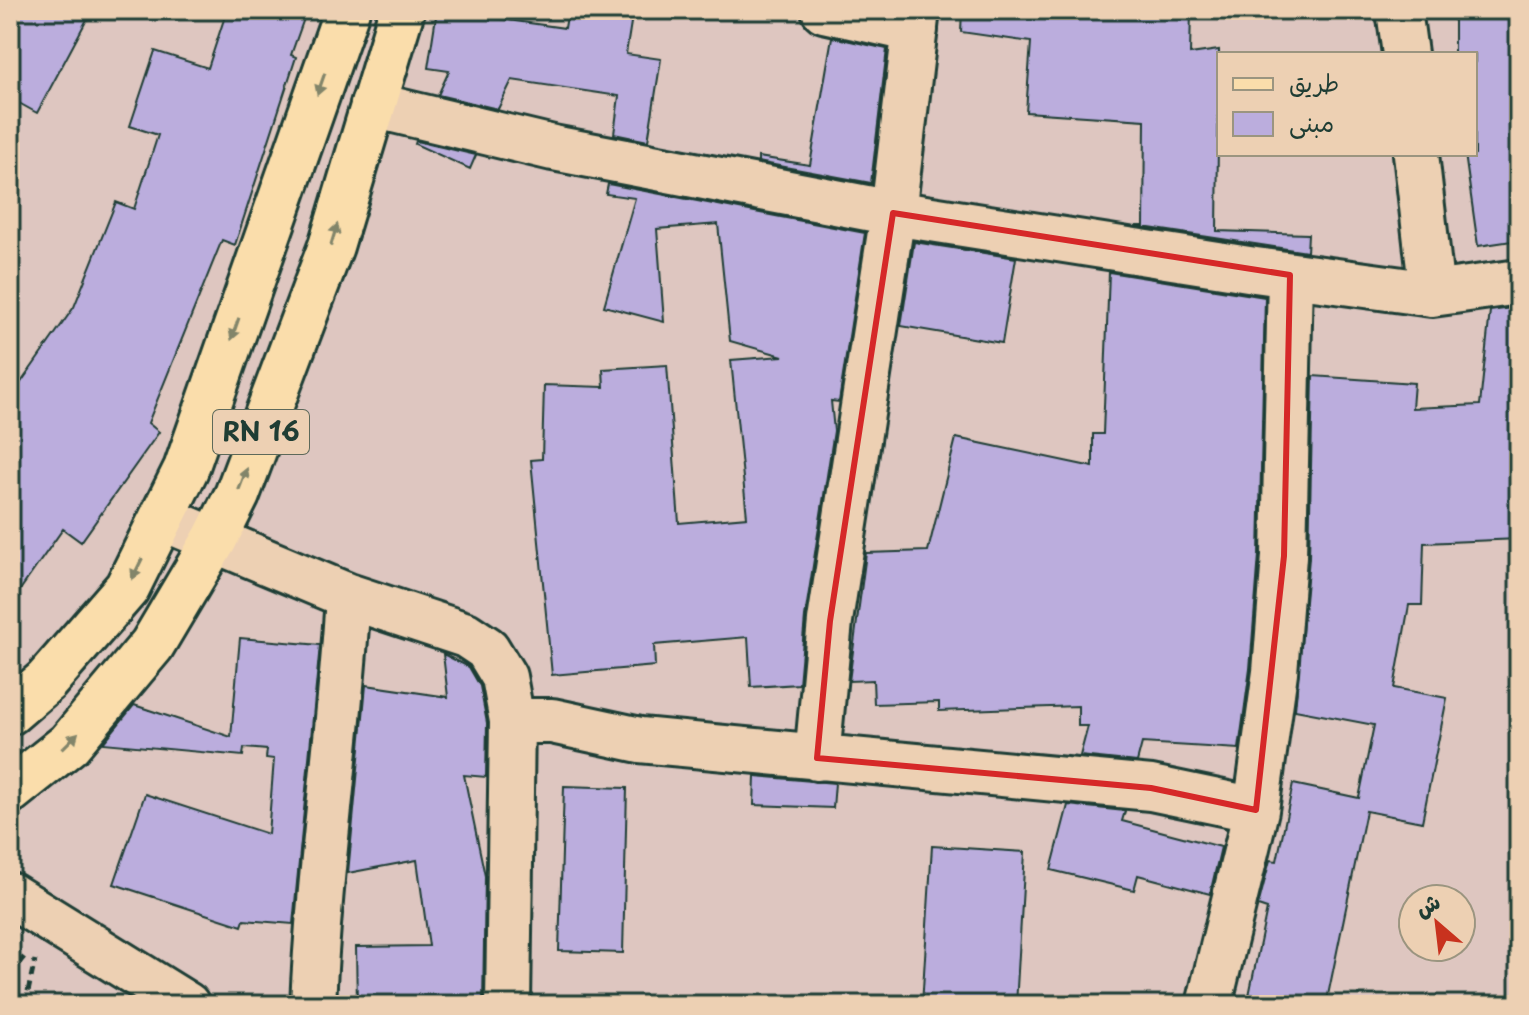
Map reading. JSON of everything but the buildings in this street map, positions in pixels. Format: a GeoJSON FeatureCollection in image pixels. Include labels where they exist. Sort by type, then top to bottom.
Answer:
{"type":"FeatureCollection","features":[{"type":"Feature","properties":{"kind":"main road","name":"RN 16"},"geometry":{"type":"LineString","coordinates":[[10,712],[46,681],[127,588],[186,469],[347,10]]}},
{"type":"Feature","properties":{"kind":"main road","name":"RN 16"},"geometry":{"type":"LineString","coordinates":[[10,791],[69,744],[152,645],[215,539],[237,495],[331,246],[402,10]]}},
{"type":"Feature","properties":{"kind":"street"},"geometry":{"type":"LineString","coordinates":[[817,758],[830,621],[893,213],[916,20],[824,10]]}},
{"type":"Feature","properties":{"kind":"street"},"geometry":{"type":"LineString","coordinates":[[1399,10],[1405,52]]}},
{"type":"Feature","properties":{"kind":"street"},"geometry":{"type":"LineString","coordinates":[[373,105],[553,148],[893,213],[1290,275],[1432,294],[1519,282]]}},
{"type":"Feature","properties":{"kind":"street"},"geometry":{"type":"LineString","coordinates":[[1416,156],[1432,294]]}},
{"type":"Feature","properties":{"kind":"street"},"geometry":{"type":"LineString","coordinates":[[1209,1005],[1256,810],[1275,672],[1284,556],[1290,275]]}},
{"type":"Feature","properties":{"kind":"street"},"geometry":{"type":"LineString","coordinates":[[162,518],[348,596],[466,635],[487,649],[504,677],[512,721],[508,1005]]}},
{"type":"Feature","properties":{"kind":"street"},"geometry":{"type":"LineString","coordinates":[[313,1005],[320,885],[344,666],[348,596]]}},
{"type":"Feature","properties":{"kind":"street"},"geometry":{"type":"LineString","coordinates":[[512,721],[552,721],[640,740],[1151,788],[1256,810]]}},
{"type":"Feature","properties":{"kind":"street"},"geometry":{"type":"LineString","coordinates":[[10,895],[187,1005]]}},
{"type":"Feature","properties":{"kind":"highlighted area"},"geometry":{"type":"Polygon","coordinates":[[[893,213],[1290,275],[1284,556],[1256,810],[1151,788],[817,758],[830,621],[893,213]]]}}]}
